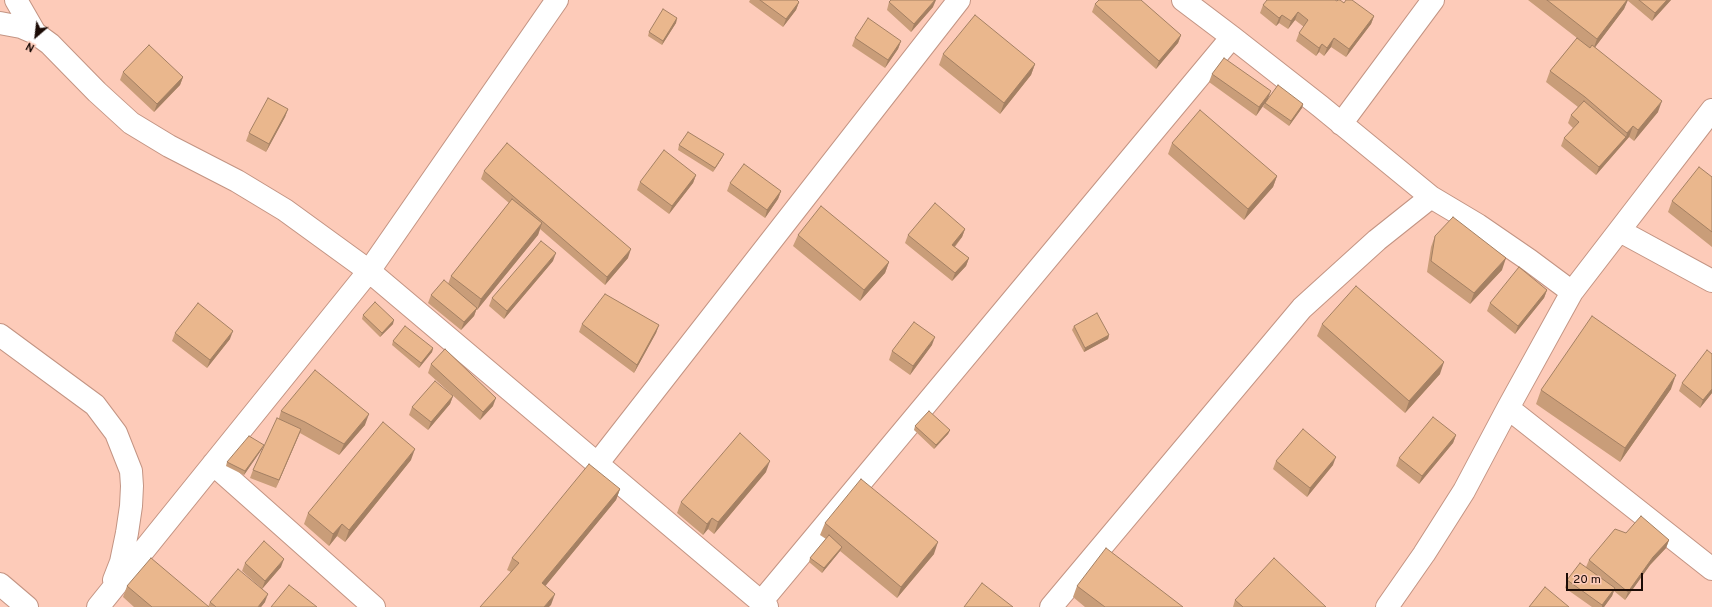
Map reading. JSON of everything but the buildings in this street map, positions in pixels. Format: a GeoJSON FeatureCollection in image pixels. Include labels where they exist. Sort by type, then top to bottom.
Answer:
{"type":"FeatureCollection","features":[{"type":"Feature","properties":{"kind":"street"},"geometry":{"type":"LineString","coordinates":[[16,0],[35,33]]}},
{"type":"Feature","properties":{"kind":"street"},"geometry":{"type":"LineString","coordinates":[[104,600],[369,271],[557,0]]}},
{"type":"Feature","properties":{"kind":"street"},"geometry":{"type":"LineString","coordinates":[[597,464],[959,0]]}},
{"type":"Feature","properties":{"kind":"street"},"geometry":{"type":"LineString","coordinates":[[1183,0],[1232,37],[1431,197],[1478,225],[1530,260],[1572,292]]}},
{"type":"Feature","properties":{"kind":"street"},"geometry":{"type":"LineString","coordinates":[[1341,124],[1434,0]]}},
{"type":"Feature","properties":{"kind":"street"},"geometry":{"type":"LineString","coordinates":[[0,23],[21,27],[35,33],[50,44],[97,92],[131,123],[169,146],[237,181],[285,210],[369,271],[764,604],[1232,37]]}},
{"type":"Feature","properties":{"kind":"street"},"geometry":{"type":"LineString","coordinates":[[1387,607],[1424,554],[1464,491],[1572,292],[1712,110]]}},
{"type":"Feature","properties":{"kind":"street"},"geometry":{"type":"LineString","coordinates":[[1051,607],[1302,308],[1377,240],[1431,197]]}},
{"type":"Feature","properties":{"kind":"street"},"geometry":{"type":"LineString","coordinates":[[1620,231],[1712,281]]}},
{"type":"Feature","properties":{"kind":"street"},"geometry":{"type":"LineString","coordinates":[[0,335],[95,405],[116,434],[125,453],[131,471],[131,506],[122,562],[104,600]]}},
{"type":"Feature","properties":{"kind":"street"},"geometry":{"type":"LineString","coordinates":[[1508,408],[1712,569]]}},
{"type":"Feature","properties":{"kind":"street"},"geometry":{"type":"LineString","coordinates":[[213,464],[374,607]]}},
{"type":"Feature","properties":{"kind":"street"},"geometry":{"type":"LineString","coordinates":[[0,584],[27,607]]}}]}
